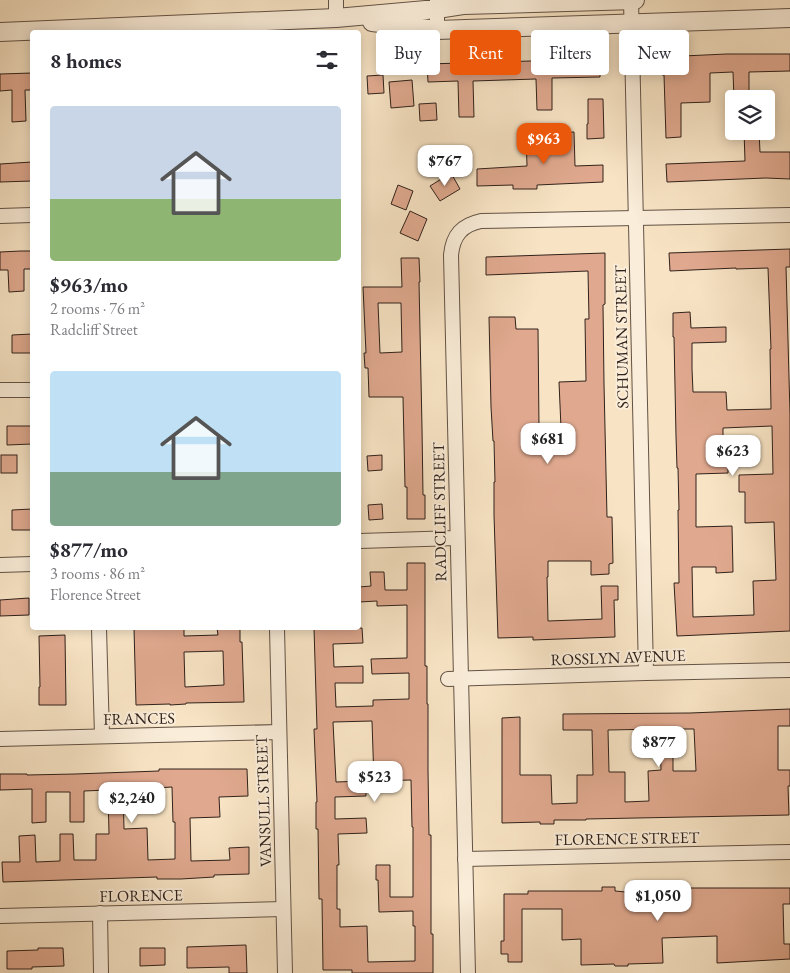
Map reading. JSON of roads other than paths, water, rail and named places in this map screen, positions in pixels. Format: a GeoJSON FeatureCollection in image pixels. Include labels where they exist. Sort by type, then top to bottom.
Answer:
{"type":"FeatureCollection","features":[{"type":"Feature","properties":{"kind":"street"},"geometry":{"type":"LineString","coordinates":[[336,0],[336,18]]}},
{"type":"Feature","properties":{"kind":"street","name":"SCHUMAN STREET"},"geometry":{"type":"LineString","coordinates":[[631,0],[646,673]]}},
{"type":"Feature","properties":{"kind":"street"},"geometry":{"type":"LineString","coordinates":[[48,30],[336,18],[437,4],[463,5],[635,0]]}},
{"type":"Feature","properties":{"kind":"street"},"geometry":{"type":"LineString","coordinates":[[437,4],[437,30]]}},
{"type":"Feature","properties":{"kind":"street"},"geometry":{"type":"LineString","coordinates":[[336,18],[437,30],[790,18]]}},
{"type":"Feature","properties":{"kind":"street"},"geometry":{"type":"LineString","coordinates":[[0,32],[30,31]]}},
{"type":"Feature","properties":{"kind":"street"},"geometry":{"type":"LineString","coordinates":[[0,216],[30,215]]}},
{"type":"Feature","properties":{"kind":"street","name":"RADCLIFF STREET"},"geometry":{"type":"LineString","coordinates":[[468,973],[465,859],[454,679],[457,538],[451,255],[455,239],[466,227],[482,221],[790,215]]}},
{"type":"Feature","properties":{"kind":"street"},"geometry":{"type":"LineString","coordinates":[[0,390],[30,390]]}},
{"type":"Feature","properties":{"kind":"street"},"geometry":{"type":"LineString","coordinates":[[361,541],[457,538]]}},
{"type":"Feature","properties":{"kind":"street"},"geometry":{"type":"LineString","coordinates":[[0,565],[30,564]]}},
{"type":"Feature","properties":{"kind":"street"},"geometry":{"type":"LineString","coordinates":[[99,630],[102,736]]}},
{"type":"Feature","properties":{"kind":"street","name":"VANSULL STREET"},"geometry":{"type":"LineString","coordinates":[[276,630],[285,973]]}},
{"type":"Feature","properties":{"kind":"street","name":"ROSSLYN AVENUE"},"geometry":{"type":"LineString","coordinates":[[454,679],[790,670]]}},
{"type":"Feature","properties":{"kind":"street","name":"FRANCES"},"geometry":{"type":"LineString","coordinates":[[0,739],[279,732]]}},
{"type":"Feature","properties":{"kind":"street","name":"FLORENCE STREET"},"geometry":{"type":"LineString","coordinates":[[465,859],[790,852]]}},
{"type":"Feature","properties":{"kind":"street","name":"FLORENCE"},"geometry":{"type":"LineString","coordinates":[[0,916],[284,909]]}},
{"type":"Feature","properties":{"kind":"street"},"geometry":{"type":"LineString","coordinates":[[100,913],[101,973]]}}]}
